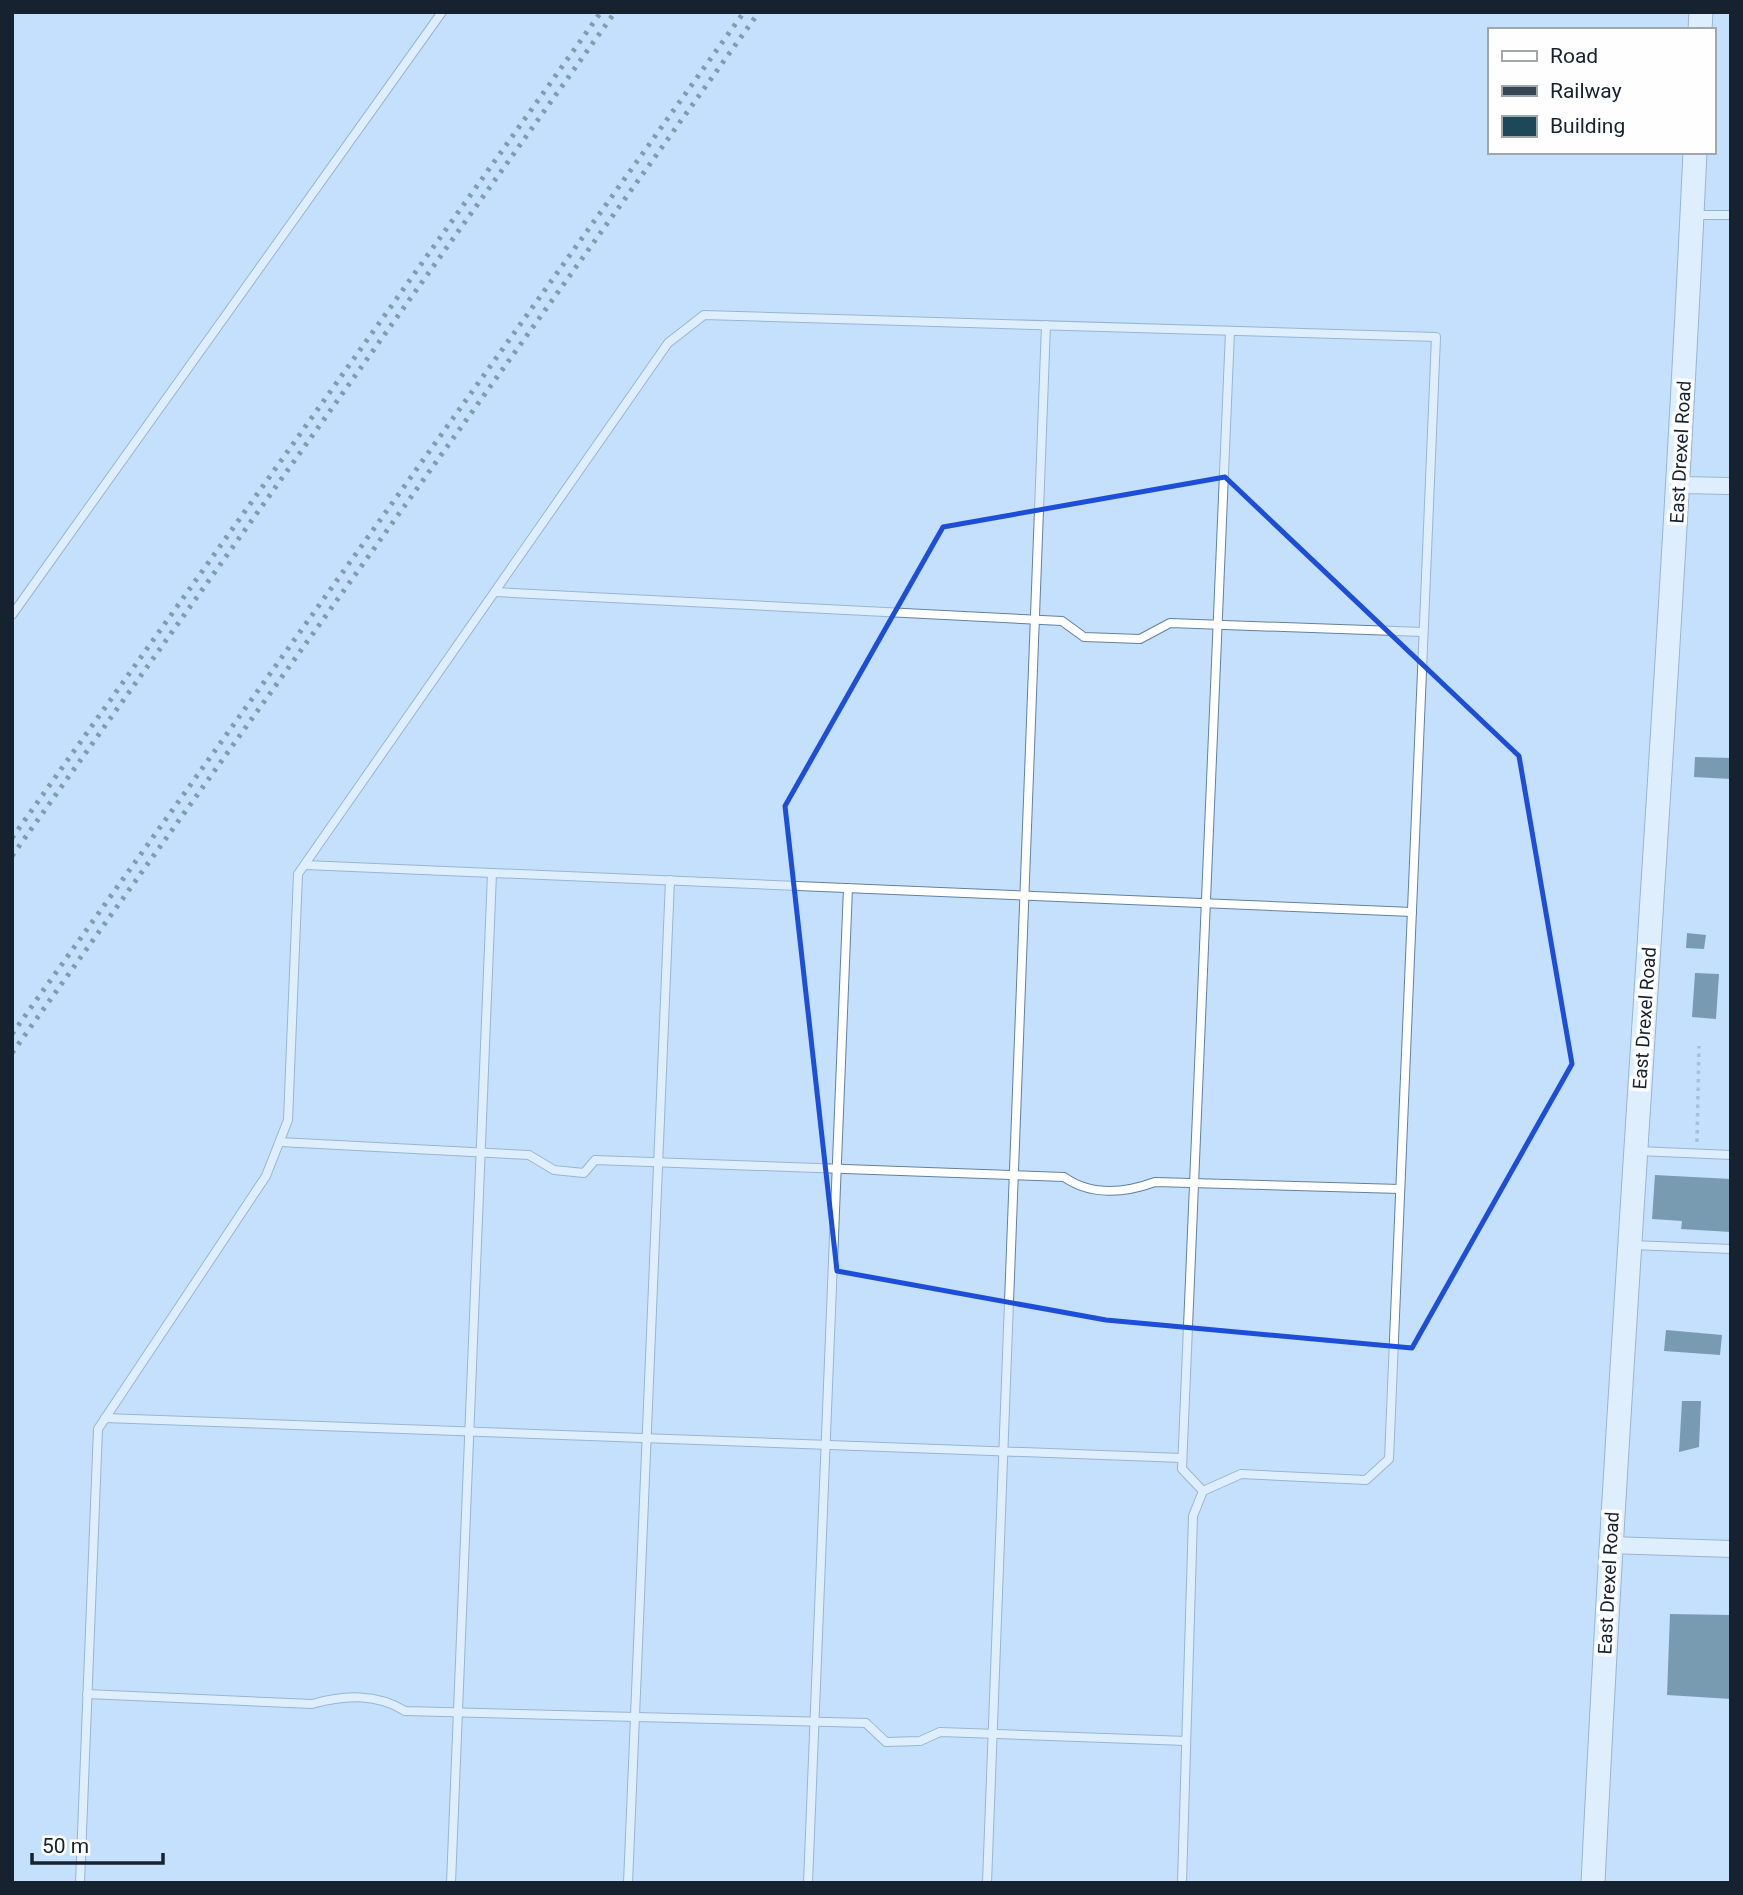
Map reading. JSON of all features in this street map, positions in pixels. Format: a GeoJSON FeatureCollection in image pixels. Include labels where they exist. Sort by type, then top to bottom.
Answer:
{"type":"FeatureCollection","features":[{"type":"Feature","properties":{"kind":"street","name":"East Drexel Road"},"geometry":{"type":"LineString","coordinates":[[1593,1883],[1609,1545],[1679,485],[1695,154]]}},
{"type":"Feature","properties":{"kind":"street"},"geometry":{"type":"LineString","coordinates":[[1679,485],[1731,486]]}},
{"type":"Feature","properties":{"kind":"street"},"geometry":{"type":"LineString","coordinates":[[1609,1545],[1731,1549]]}},
{"type":"Feature","properties":{"kind":"lane"},"geometry":{"type":"LineString","coordinates":[[12,615],[442,12]]}},
{"type":"Feature","properties":{"kind":"lane"},"geometry":{"type":"LineString","coordinates":[[1692,215],[1731,215]]}},
{"type":"Feature","properties":{"kind":"lane"},"geometry":{"type":"LineString","coordinates":[[80,1883],[98,1429],[266,1176],[288,1120],[298,874],[668,343],[704,315],[1436,337],[1389,1459],[1366,1480],[1241,1474],[1203,1491],[1193,1516],[1182,1883]]}},
{"type":"Feature","properties":{"kind":"lane"},"geometry":{"type":"LineString","coordinates":[[987,1883],[1046,325]]}},
{"type":"Feature","properties":{"kind":"lane"},"geometry":{"type":"LineString","coordinates":[[1203,1491],[1182,1469],[1182,1458],[1230,331]]}},
{"type":"Feature","properties":{"kind":"lane"},"geometry":{"type":"LineString","coordinates":[[495,592],[1062,621],[1084,637],[1140,639],[1170,624],[1423,632]]}},
{"type":"Feature","properties":{"kind":"lane"},"geometry":{"type":"LineString","coordinates":[[305,864],[1412,912]]}},
{"type":"Feature","properties":{"kind":"lane"},"geometry":{"type":"LineString","coordinates":[[451,1883],[492,873]]}},
{"type":"Feature","properties":{"kind":"lane"},"geometry":{"type":"LineString","coordinates":[[628,1883],[670,880]]}},
{"type":"Feature","properties":{"kind":"lane"},"geometry":{"type":"LineString","coordinates":[[808,1883],[848,888]]}},
{"type":"Feature","properties":{"kind":"lane"},"geometry":{"type":"LineString","coordinates":[[279,1142],[529,1155],[554,1170],[584,1173],[595,1160],[1064,1177],[1081,1189],[1132,1191],[1155,1182],[1400,1189]]}},
{"type":"Feature","properties":{"kind":"lane"},"geometry":{"type":"LineString","coordinates":[[1635,1151],[1731,1155]]}},
{"type":"Feature","properties":{"kind":"lane"},"geometry":{"type":"LineString","coordinates":[[1629,1244],[1731,1249]]}},
{"type":"Feature","properties":{"kind":"lane"},"geometry":{"type":"LineString","coordinates":[[105,1418],[1182,1458]]}},
{"type":"Feature","properties":{"kind":"lane"},"geometry":{"type":"LineString","coordinates":[[87,1694],[312,1704],[339,1696],[387,1700],[405,1711],[866,1723],[886,1742],[920,1741],[940,1732],[1186,1741]]}},
{"type":"Feature","properties":{"kind":"path"},"geometry":{"type":"LineString","coordinates":[[1697,1154],[1699,1046]]}},
{"type":"Feature","properties":{"kind":"highlighted area"},"geometry":{"type":"Polygon","coordinates":[[[1225,477],[1519,756],[1572,1064],[1412,1348],[1106,1320],[837,1271],[785,806],[943,527],[1225,477]]]}},
{"type":"Feature","properties":{"kind":"building"},"geometry":{"type":"Polygon","coordinates":[[[1695,757],[1731,758],[1731,779],[1694,777],[1695,757]]]}},
{"type":"Feature","properties":{"kind":"building"},"geometry":{"type":"Polygon","coordinates":[[[1687,933],[1706,935],[1704,949],[1686,948],[1687,933]]]}},
{"type":"Feature","properties":{"kind":"building"},"geometry":{"type":"Polygon","coordinates":[[[1695,973],[1719,974],[1716,1019],[1692,1017],[1695,973]]]}},
{"type":"Feature","properties":{"kind":"building"},"geometry":{"type":"Polygon","coordinates":[[[1655,1175],[1731,1179],[1731,1232],[1681,1229],[1682,1221],[1652,1219],[1655,1175]]]}},
{"type":"Feature","properties":{"kind":"building"},"geometry":{"type":"Polygon","coordinates":[[[1666,1330],[1722,1335],[1720,1355],[1664,1351],[1666,1330]]]}},
{"type":"Feature","properties":{"kind":"building"},"geometry":{"type":"Polygon","coordinates":[[[1682,1401],[1701,1401],[1699,1447],[1679,1452],[1682,1401]]]}},
{"type":"Feature","properties":{"kind":"building"},"geometry":{"type":"Polygon","coordinates":[[[1670,1614],[1731,1615],[1731,1699],[1667,1695],[1670,1614]]]}},
{"type":"Feature","properties":{"kind":"railway"},"geometry":{"type":"LineString","coordinates":[[12,838],[601,12]]}},
{"type":"Feature","properties":{"kind":"railway"},"geometry":{"type":"LineString","coordinates":[[12,856],[615,12]]}},
{"type":"Feature","properties":{"kind":"railway"},"geometry":{"type":"LineString","coordinates":[[12,1034],[744,12]]}},
{"type":"Feature","properties":{"kind":"railway"},"geometry":{"type":"LineString","coordinates":[[12,1053],[759,12]]}}]}
